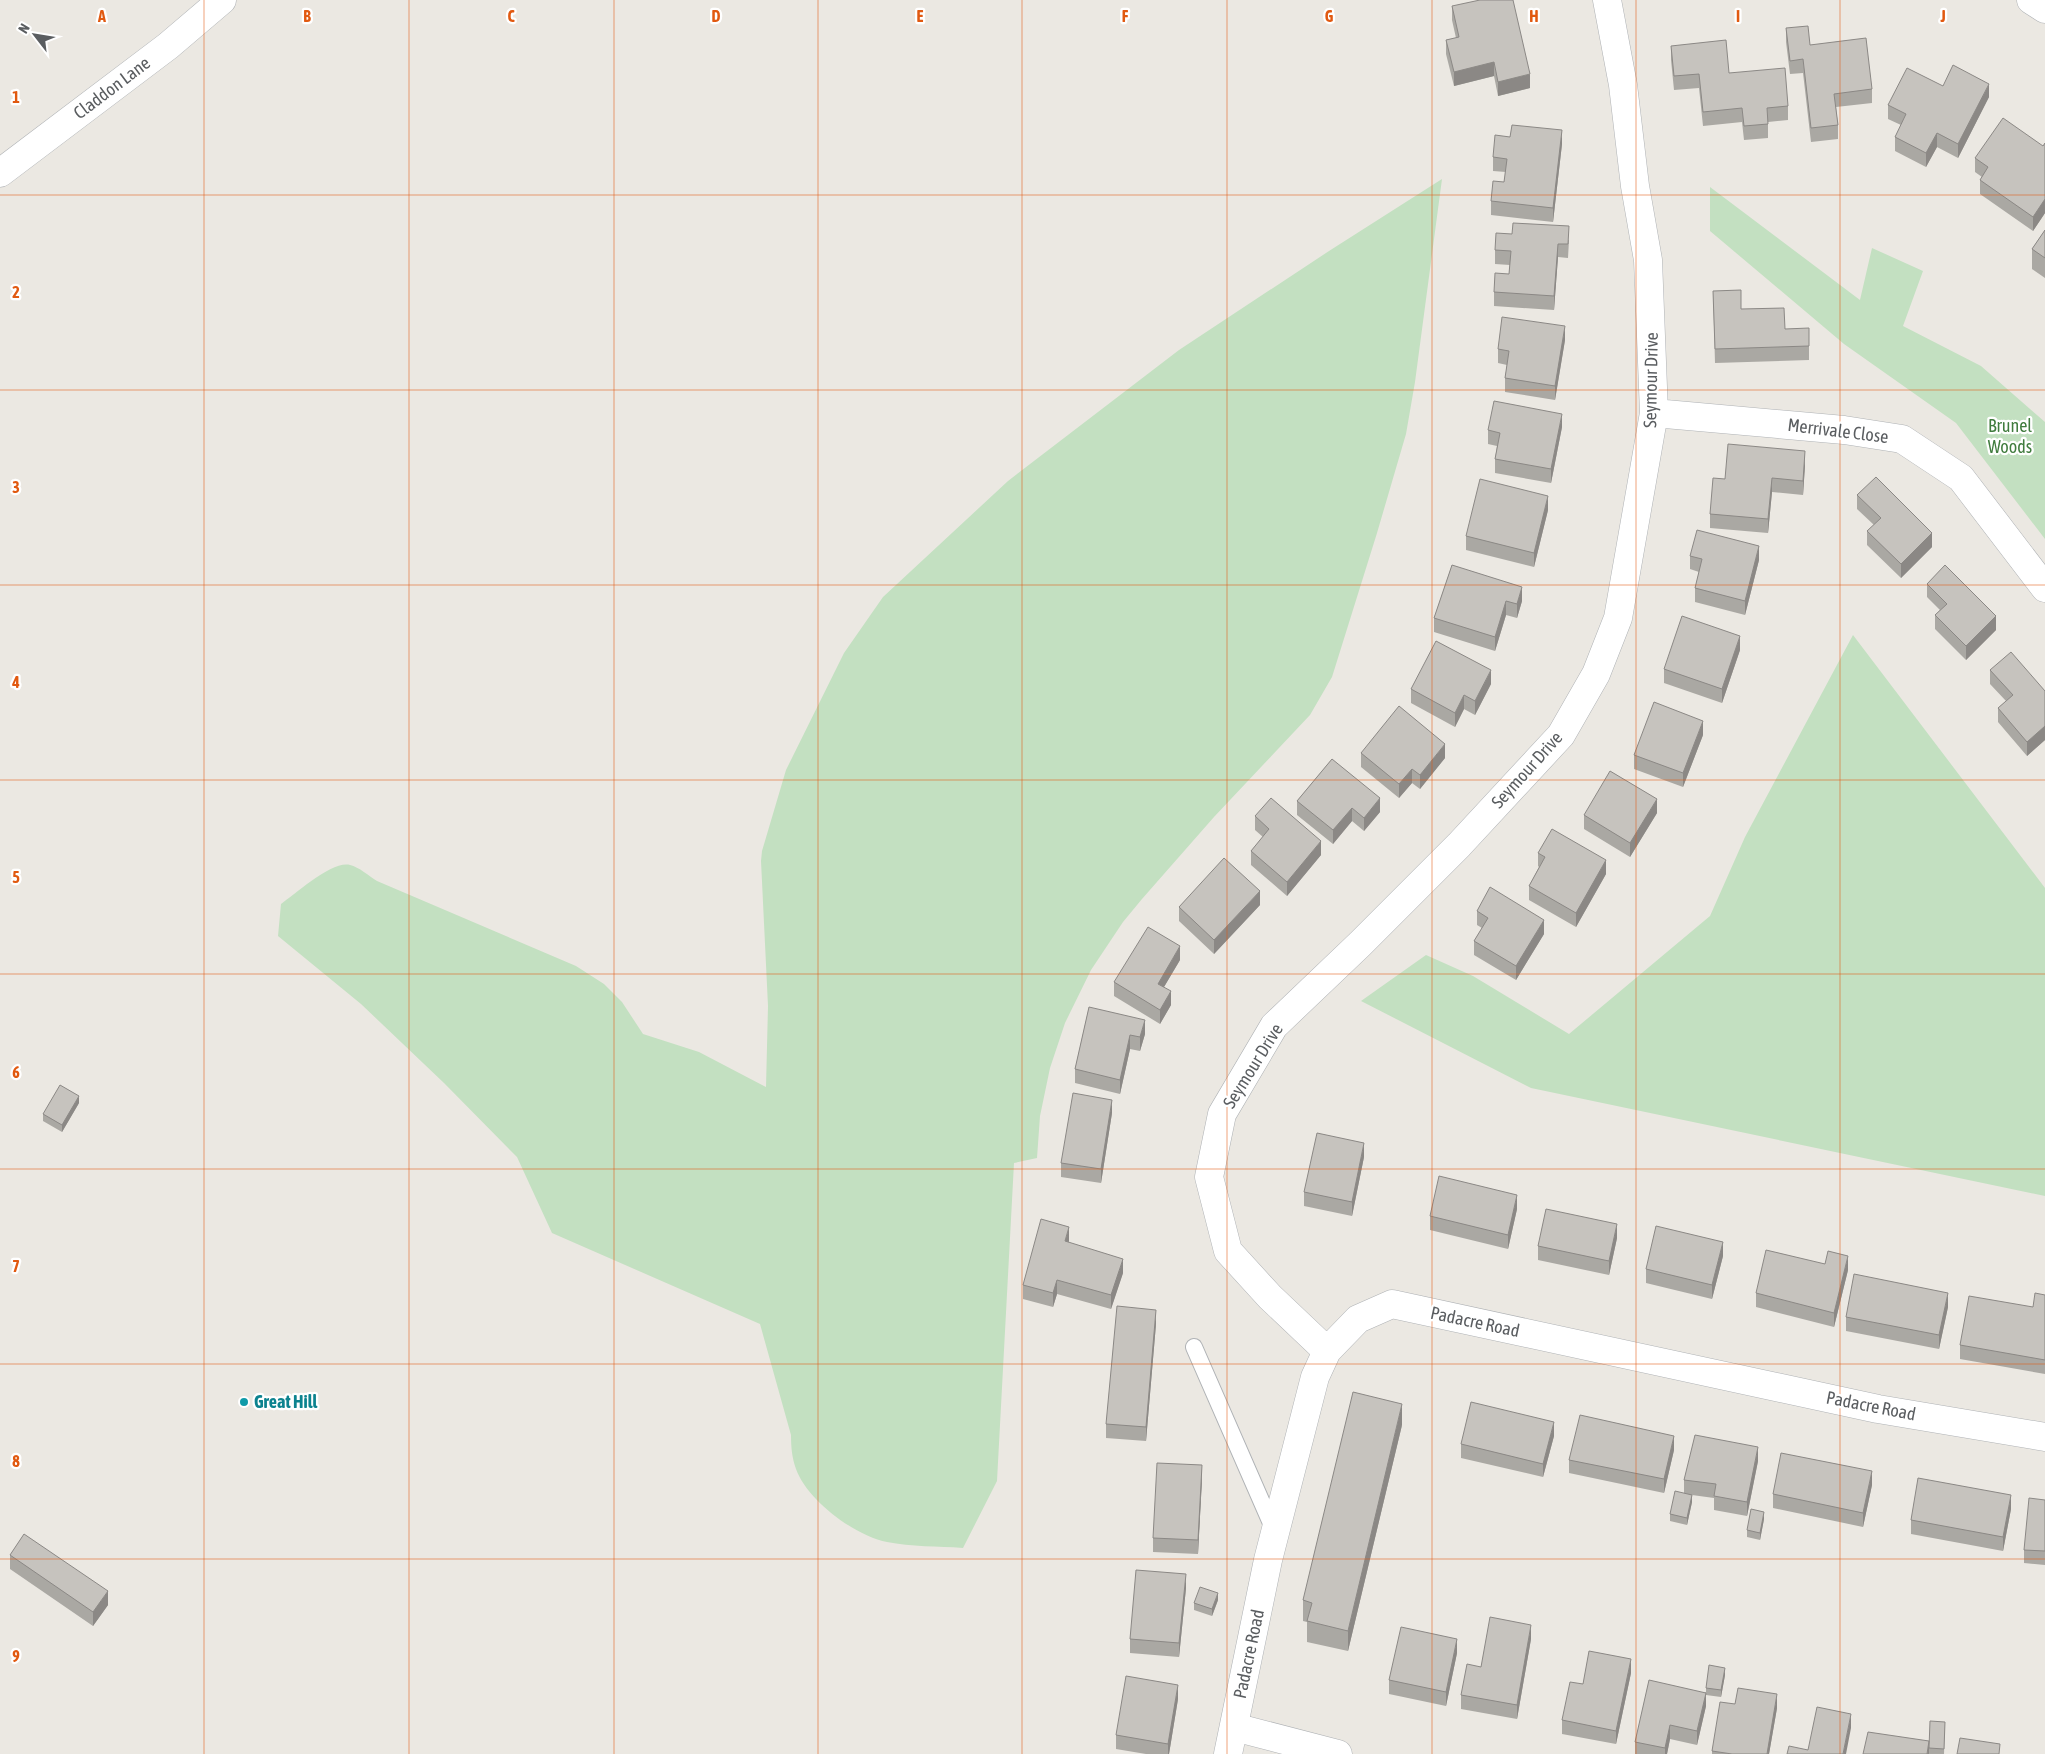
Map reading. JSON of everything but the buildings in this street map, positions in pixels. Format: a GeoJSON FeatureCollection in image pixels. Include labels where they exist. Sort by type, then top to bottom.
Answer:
{"type":"FeatureCollection","features":[{"type":"Feature","properties":{"kind":"street","name":"Claddon Lane"},"geometry":{"type":"LineString","coordinates":[[0,173],[168,46],[222,0]]}},
{"type":"Feature","properties":{"kind":"street","name":"Seymour Drive"},"geometry":{"type":"LineString","coordinates":[[1327,1351],[1270,1297],[1228,1250],[1208,1178],[1222,1114],[1274,1026],[1360,944],[1459,845],[1561,735],[1596,674],[1618,618],[1654,413],[1648,260],[1623,85],[1607,0]]}},
{"type":"Feature","properties":{"kind":"street"},"geometry":{"type":"LineString","coordinates":[[2031,0],[2045,9]]}},
{"type":"Feature","properties":{"kind":"street","name":"Merrivale Close"},"geometry":{"type":"LineString","coordinates":[[1654,413],[1844,430],[1902,439],[1962,478],[2045,588]]}},
{"type":"Feature","properties":{"kind":"street","name":"Padacre Road"},"geometry":{"type":"LineString","coordinates":[[1228,1754],[1275,1532],[1315,1377],[1327,1351],[1358,1319],[1392,1304],[1878,1409],[2045,1437]]}},
{"type":"Feature","properties":{"kind":"street"},"geometry":{"type":"LineString","coordinates":[[1234,1727],[1338,1754]]}},
{"type":"Feature","properties":{"kind":"lane"},"geometry":{"type":"LineString","coordinates":[[1194,1347],[1275,1532]]}},
{"type":"Feature","properties":{"kind":"green space"},"geometry":{"type":"Polygon","coordinates":[[[1442,179],[1415,382],[1406,434],[1332,677],[1310,715],[1214,817],[1142,899],[1123,922],[1091,970],[1065,1023],[1050,1068],[1040,1116],[1037,1158],[1014,1163],[997,1481],[963,1548],[905,1545],[874,1538],[834,1515],[810,1493],[802,1481],[796,1469],[791,1435],[760,1324],[552,1233],[517,1157],[444,1083],[361,1004],[278,936],[281,904],[324,873],[343,865],[353,866],[377,881],[576,966],[604,984],[622,1002],[643,1034],[699,1052],[766,1087],[768,1006],[762,851],[786,770],[844,653],[883,597],[1008,481],[1179,350],[1442,179]]]}},
{"type":"Feature","properties":{"kind":"green space","name":"Brunel Woods"},"geometry":{"type":"Polygon","coordinates":[[[1710,187],[1860,300],[1872,248],[1923,271],[1903,326],[1981,366],[2045,422],[2045,539],[1956,423],[1844,344],[1710,231],[1710,187]]]}},
{"type":"Feature","properties":{"kind":"green space"},"geometry":{"type":"Polygon","coordinates":[[[1853,635],[2045,888],[2045,1196],[1531,1088],[1361,1001],[1426,955],[1473,976],[1569,1034],[1710,916],[1745,837],[1853,635]]]}},
{"type":"Feature","properties":{"kind":"place","name":"Great Hill"},"geometry":{"type":"Point","coordinates":[244,1402]}}]}
